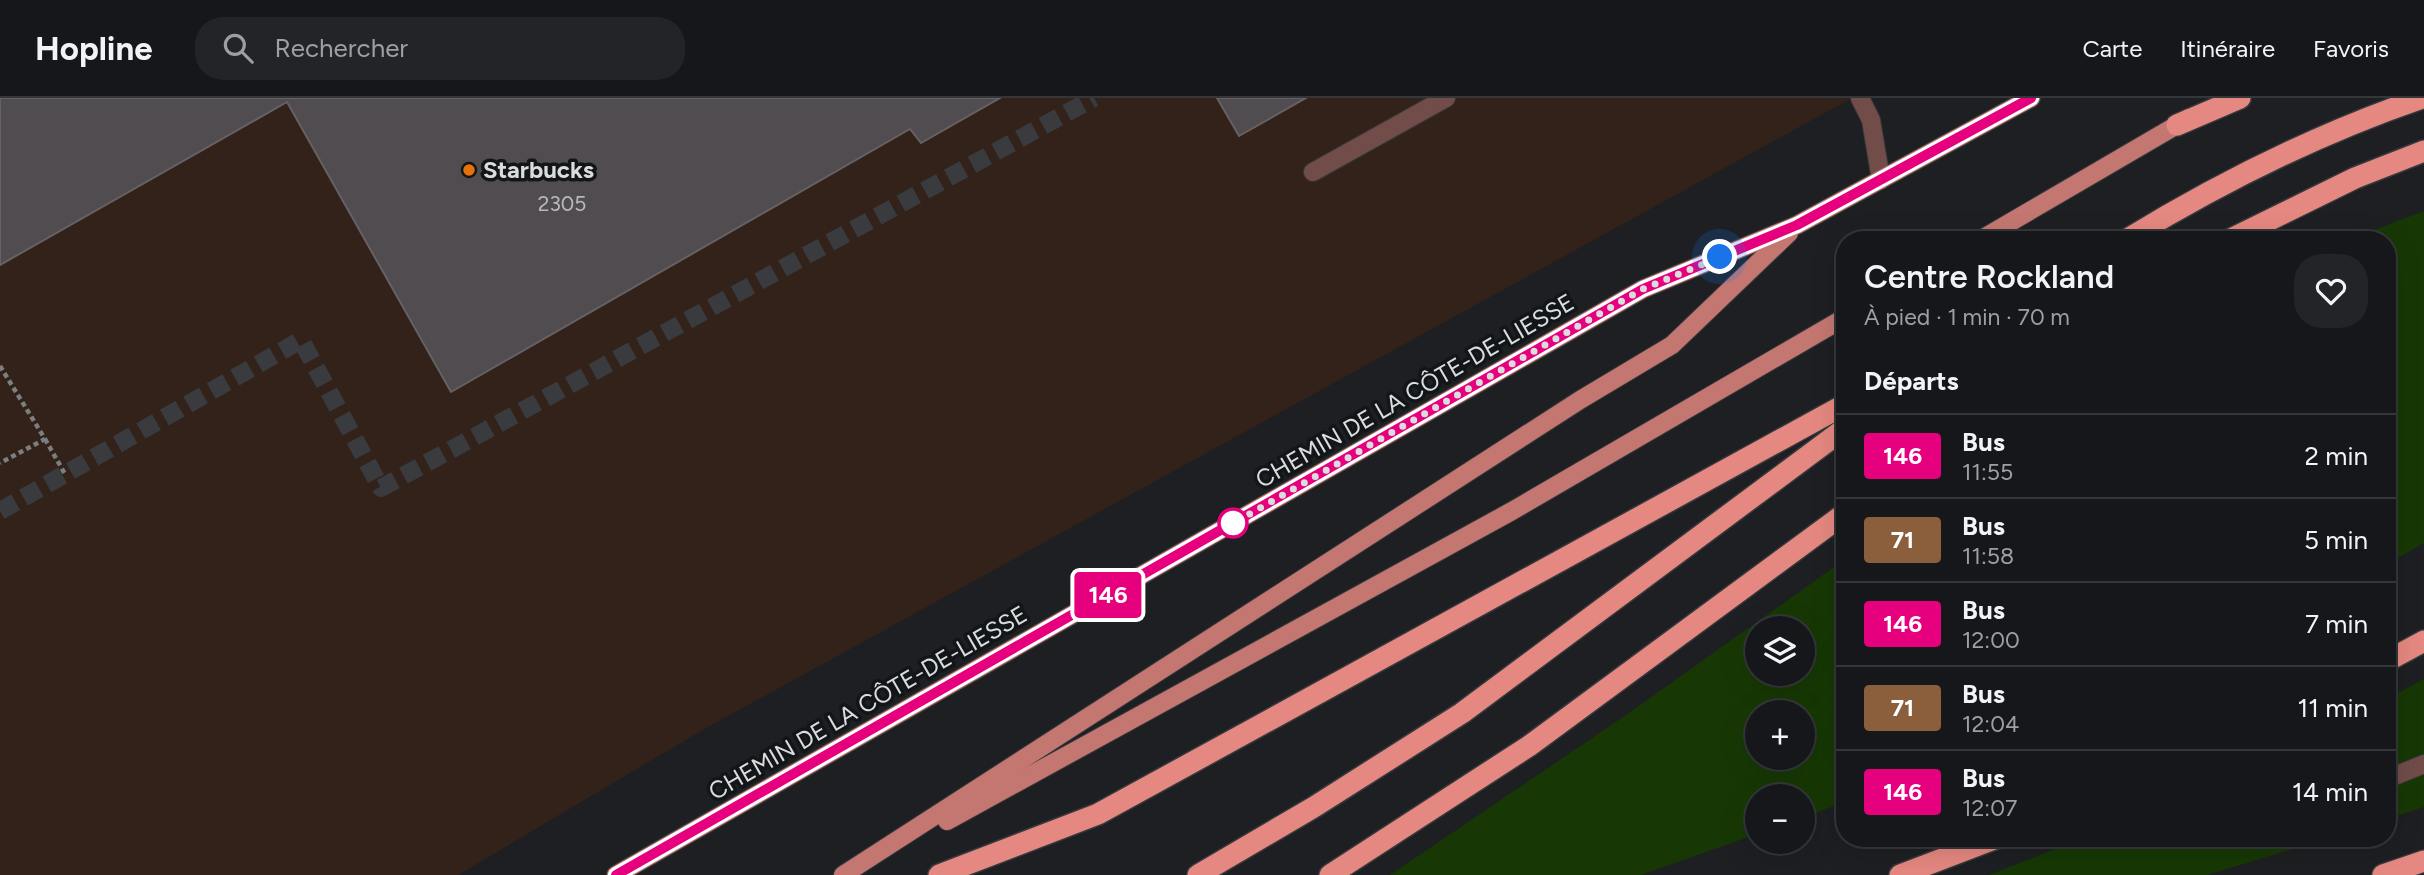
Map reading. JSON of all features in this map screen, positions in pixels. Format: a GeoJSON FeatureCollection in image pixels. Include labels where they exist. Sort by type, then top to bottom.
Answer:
{"type":"FeatureCollection","features":[{"type":"Feature","properties":{"kind":"highway"},"geometry":{"type":"LineString","coordinates":[[2177,125],[2240,98]]}},
{"type":"Feature","properties":{"kind":"highway"},"geometry":{"type":"LineString","coordinates":[[2141,231],[2240,173],[2285,151],[2422,98]]}},
{"type":"Feature","properties":{"kind":"highway"},"geometry":{"type":"LineString","coordinates":[[2247,231],[2356,178],[2424,151]]}},
{"type":"Feature","properties":{"kind":"highway"},"geometry":{"type":"LineString","coordinates":[[939,875],[1098,814],[1836,409]]}},
{"type":"Feature","properties":{"kind":"highway"},"geometry":{"type":"LineString","coordinates":[[1198,875],[1411,747],[1492,692],[1836,435]]}},
{"type":"Feature","properties":{"kind":"highway"},"geometry":{"type":"LineString","coordinates":[[1330,875],[1529,746],[1836,520]]}},
{"type":"Feature","properties":{"kind":"highway"},"geometry":{"type":"LineString","coordinates":[[2396,656],[2424,641]]}},
{"type":"Feature","properties":{"kind":"highway"},"geometry":{"type":"LineString","coordinates":[[1900,875],[1973,847]]}},
{"type":"Feature","properties":{"kind":"highway"},"geometry":{"type":"LineString","coordinates":[[2383,875],[2424,861]]}},
{"type":"Feature","properties":{"kind":"main road","name":"CHEMIN DE LA CÔTE-DE-LIESSE"},"geometry":{"type":"LineString","coordinates":[[616,875],[1620,302],[1797,225],[2031,98]]}},
{"type":"Feature","properties":{"kind":"main road"},"geometry":{"type":"LineString","coordinates":[[1995,231],[2222,98]]}},
{"type":"Feature","properties":{"kind":"main road"},"geometry":{"type":"LineString","coordinates":[[843,875],[1580,400],[1672,345],[1797,225]]}},
{"type":"Feature","properties":{"kind":"main road"},"geometry":{"type":"LineString","coordinates":[[843,875],[1091,743],[1441,550],[1836,323]]}},
{"type":"Feature","properties":{"kind":"lane"},"geometry":{"type":"LineString","coordinates":[[1312,172],[1446,98]]}},
{"type":"Feature","properties":{"kind":"lane"},"geometry":{"type":"LineString","coordinates":[[1860,98],[1871,120],[1881,180]]}},
{"type":"Feature","properties":{"kind":"lane"},"geometry":{"type":"LineString","coordinates":[[2397,775],[2424,764]]}},
{"type":"Feature","properties":{"kind":"path"},"geometry":{"type":"LineString","coordinates":[[0,366],[65,474]]}},
{"type":"Feature","properties":{"kind":"path"},"geometry":{"type":"LineString","coordinates":[[0,463],[45,439]]}},
{"type":"Feature","properties":{"kind":"shaded area"},"geometry":{"type":"Polygon","coordinates":[[[0,98],[1852,98],[701,731],[458,875],[0,875],[0,98]]]}},
{"type":"Feature","properties":{"kind":"green space"},"geometry":{"type":"Polygon","coordinates":[[[2424,211],[2424,543],[2396,559],[2396,231],[2372,231],[2424,211]]]}},
{"type":"Feature","properties":{"kind":"green space"},"geometry":{"type":"Polygon","coordinates":[[[1836,566],[1836,805],[1815,813],[1815,784],[1745,784],[1745,838],[1641,875],[1390,875],[1629,713],[1745,630],[1745,686],[1815,686],[1815,616],[1765,616],[1836,566]]]}},
{"type":"Feature","properties":{"kind":"green space"},"geometry":{"type":"Polygon","coordinates":[[[2424,679],[2424,807],[2396,816],[2396,694],[2424,679]]]}},
{"type":"Feature","properties":{"kind":"green space"},"geometry":{"type":"Polygon","coordinates":[[[2060,847],[2299,847],[2207,875],[1989,875],[2060,847]]]}},
{"type":"Feature","properties":{"kind":"building"},"geometry":{"type":"Polygon","coordinates":[[[0,98],[1000,98],[921,143],[910,129],[451,392],[287,102],[0,265],[0,98]]]}},
{"type":"Feature","properties":{"kind":"building"},"geometry":{"type":"Polygon","coordinates":[[[1217,98],[1306,98],[1239,136],[1217,98]]]}},
{"type":"Feature","properties":{"kind":"tunnel"},"geometry":{"type":"LineString","coordinates":[[0,511],[301,340],[381,488],[1094,98]]}},
{"type":"Feature","properties":{"kind":"bus line","name":"146"},"geometry":{"type":"LineString","coordinates":[[616,875],[1643,289],[1797,225],[2031,98]]}},
{"type":"Feature","properties":{"kind":"place","name":"Starbucks"},"geometry":{"type":"Point","coordinates":[469,170]}},
{"type":"Feature","properties":{"kind":"route"},"geometry":{"type":"LineString","coordinates":[[1233,523],[1225,528],[1643,289],[1720,257]]}}]}
